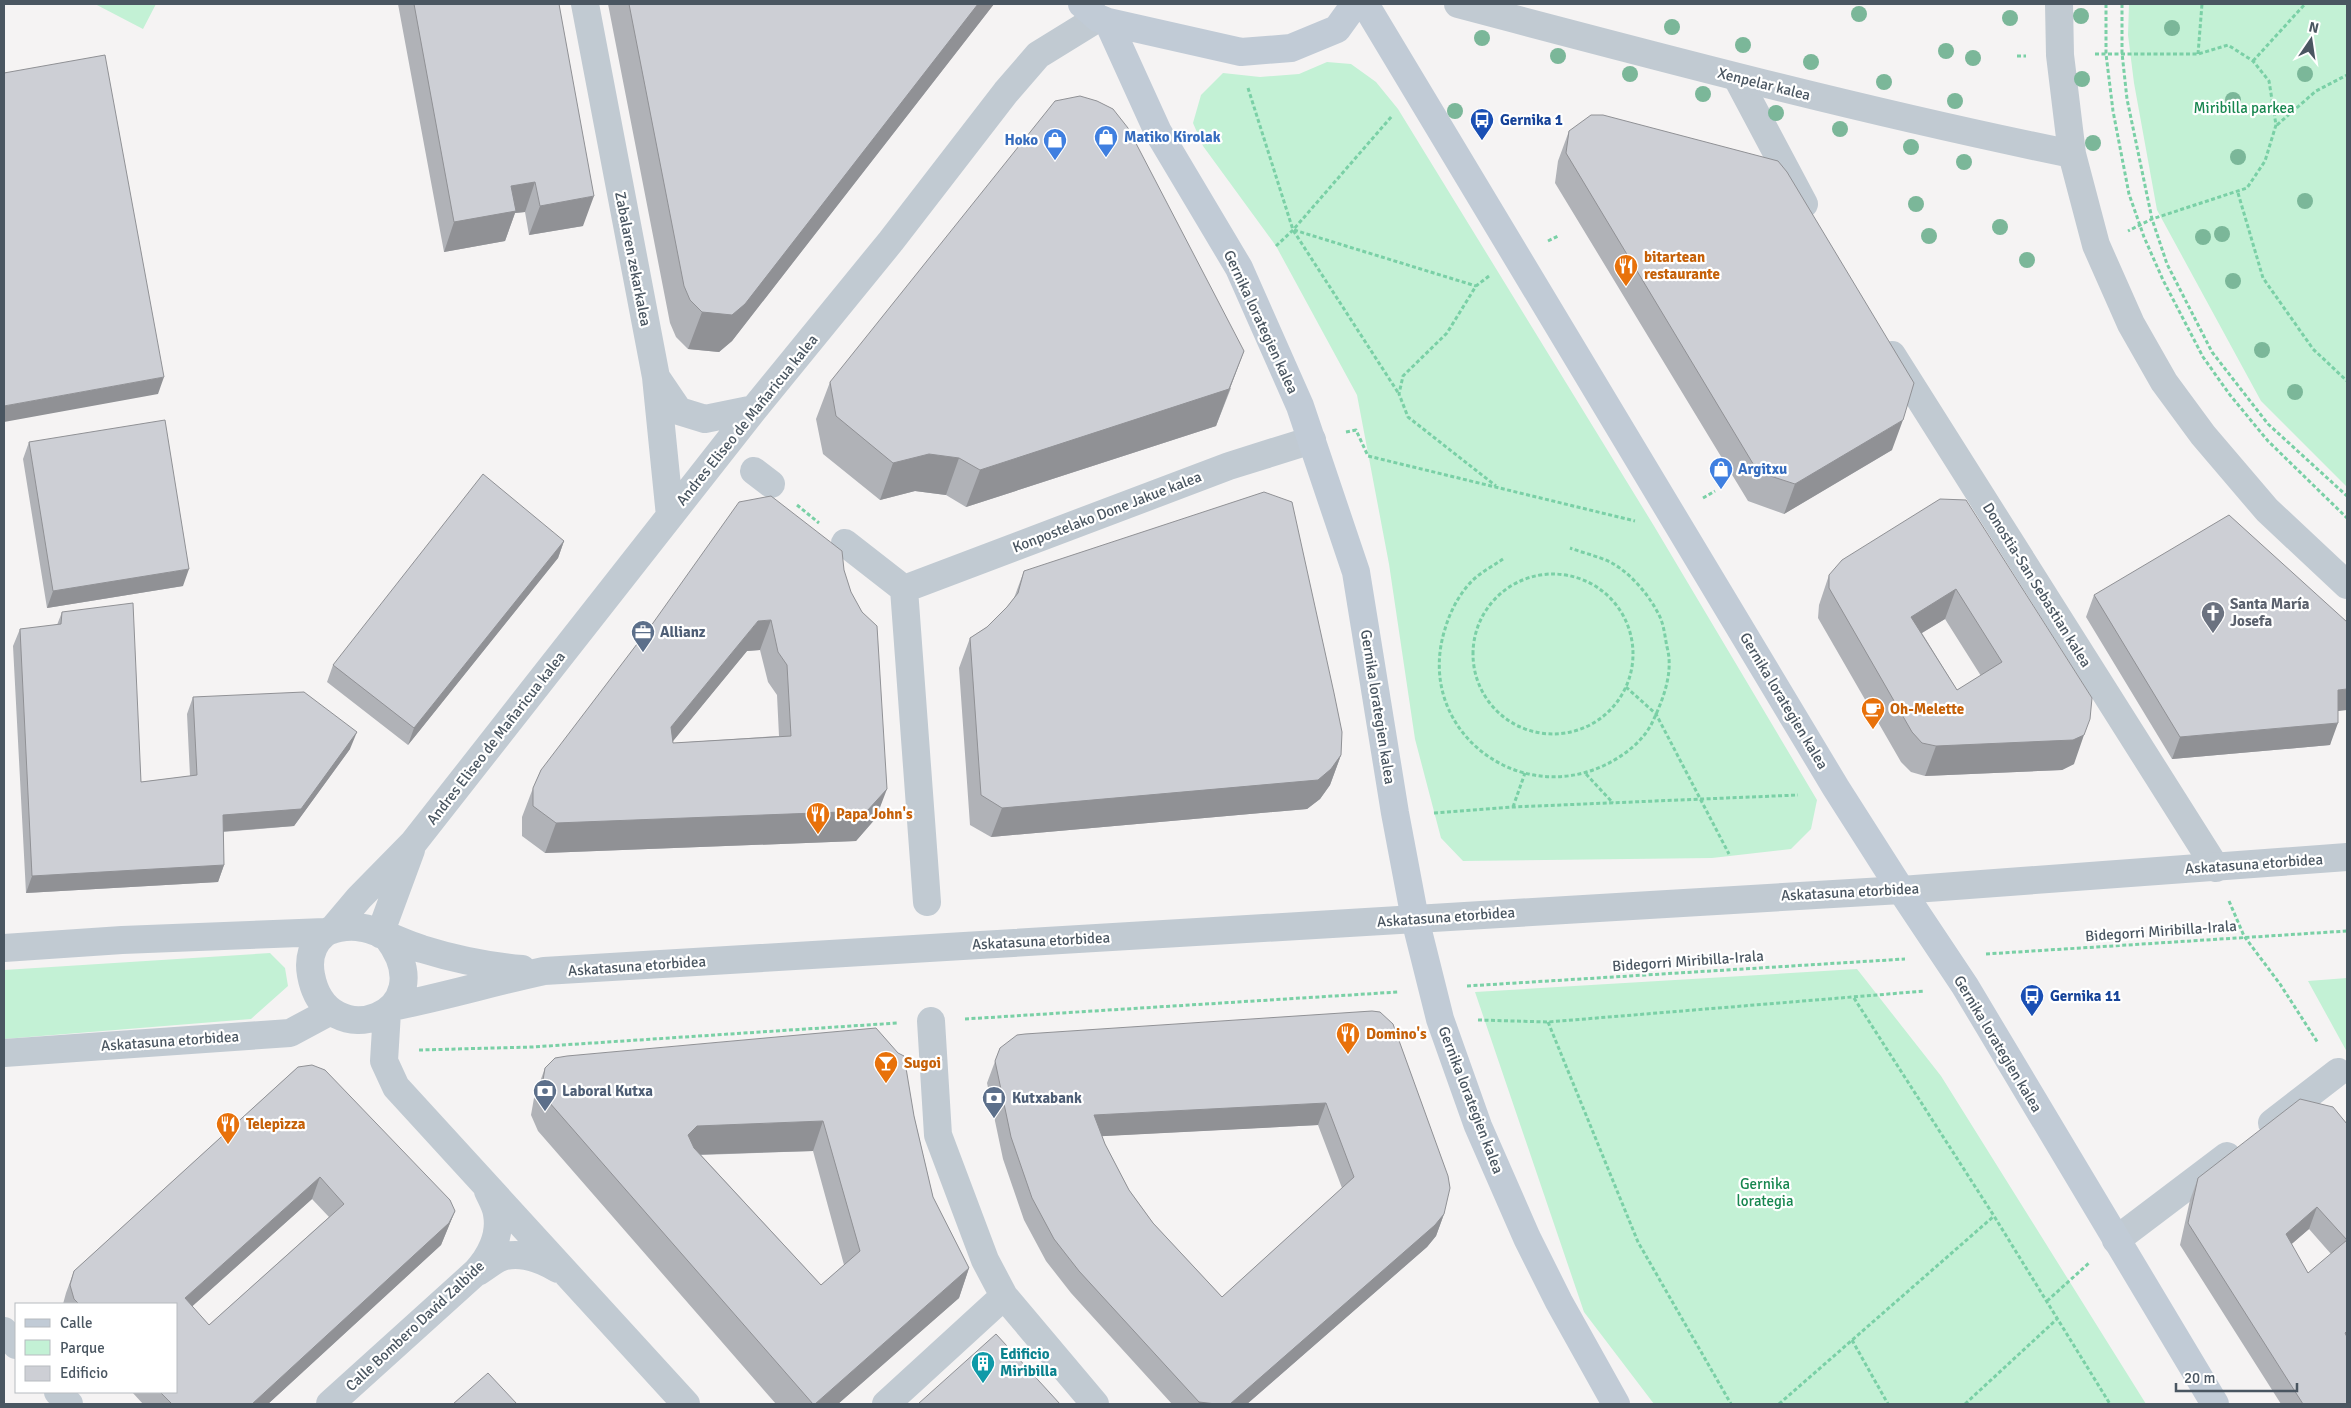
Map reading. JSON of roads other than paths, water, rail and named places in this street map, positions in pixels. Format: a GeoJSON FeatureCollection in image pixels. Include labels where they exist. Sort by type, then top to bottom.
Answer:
{"type":"FeatureCollection","features":[{"type":"Feature","properties":{"kind":"main road"},"geometry":{"type":"LineString","coordinates":[[1096,14],[1241,52],[1291,48],[1337,29],[1355,4]]}},
{"type":"Feature","properties":{"kind":"main road","name":"Gernika lorategien kalea"},"geometry":{"type":"LineString","coordinates":[[1365,4],[1836,788],[1965,986],[2215,1404]]}},
{"type":"Feature","properties":{"kind":"main road","name":"Gernika lorategien kalea"},"geometry":{"type":"LineString","coordinates":[[1096,14],[1158,132],[1239,268],[1300,406],[1356,572],[1395,813],[1415,919],[1440,1019],[1478,1126],[1528,1238],[1559,1302],[1616,1404]]}},
{"type":"Feature","properties":{"kind":"street","name":"Zabalaren zekarkalea"},"geometry":{"type":"LineString","coordinates":[[585,4],[656,377],[670,516]]}},
{"type":"Feature","properties":{"kind":"street","name":"Xenpelar kalea"},"geometry":{"type":"LineString","coordinates":[[1458,4],[1737,78],[1994,139],[2072,154]]}},
{"type":"Feature","properties":{"kind":"street"},"geometry":{"type":"LineString","coordinates":[[2059,4],[2060,56],[2072,154],[2096,245],[2131,324],[2159,374],[2202,435],[2267,510],[2347,584]]}},
{"type":"Feature","properties":{"kind":"street","name":"Andres Eliseo de Mañaricua kalea"},"geometry":{"type":"LineString","coordinates":[[329,931],[414,842],[754,409],[892,241],[1038,55],[1096,14]]}},
{"type":"Feature","properties":{"kind":"street"},"geometry":{"type":"LineString","coordinates":[[1737,78],[1816,226]]}},
{"type":"Feature","properties":{"kind":"street","name":"Donostia-San Sebastian kalea"},"geometry":{"type":"LineString","coordinates":[[1881,337],[2216,868]]}},
{"type":"Feature","properties":{"kind":"street"},"geometry":{"type":"LineString","coordinates":[[656,377],[679,411],[705,419],[754,409]]}},
{"type":"Feature","properties":{"kind":"street","name":"Konpostelako Done Jakue kalea"},"geometry":{"type":"LineString","coordinates":[[904,589],[1229,466],[1312,440]]}},
{"type":"Feature","properties":{"kind":"street"},"geometry":{"type":"LineString","coordinates":[[846,543],[904,589],[928,902]]}},
{"type":"Feature","properties":{"kind":"street","name":"Andres Eliseo de Mañaricua kalea"},"geometry":{"type":"LineString","coordinates":[[384,936],[414,842]]}},
{"type":"Feature","properties":{"kind":"street","name":"Askatasuna etorbidea"},"geometry":{"type":"LineString","coordinates":[[384,936],[423,950],[468,961],[503,968],[544,971],[1901,890],[2347,857]]}},
{"type":"Feature","properties":{"kind":"street"},"geometry":{"type":"LineString","coordinates":[[4,948],[122,940],[329,931],[357,927],[384,936],[398,952],[405,976],[403,988],[390,1010],[384,1061],[396,1087],[564,1273],[686,1404]]}},
{"type":"Feature","properties":{"kind":"street"},"geometry":{"type":"LineString","coordinates":[[329,931],[311,951],[310,971],[317,996],[331,1011],[359,1021],[374,1019],[390,1010]]}},
{"type":"Feature","properties":{"kind":"street","name":"Askatasuna etorbidea"},"geometry":{"type":"LineString","coordinates":[[390,1010],[493,982],[544,971]]}},
{"type":"Feature","properties":{"kind":"street","name":"Askatasuna etorbidea"},"geometry":{"type":"LineString","coordinates":[[4,1053],[290,1033],[331,1011]]}},
{"type":"Feature","properties":{"kind":"street"},"geometry":{"type":"LineString","coordinates":[[931,1021],[938,1135],[985,1260],[1004,1296],[1095,1404]]}},
{"type":"Feature","properties":{"kind":"street"},"geometry":{"type":"LineString","coordinates":[[2116,1240],[2338,1071]]}},
{"type":"Feature","properties":{"kind":"street","name":"Calle Bombero David Zalbide"},"geometry":{"type":"LineString","coordinates":[[330,1404],[476,1272],[490,1256],[496,1236],[497,1214],[486,1186]]}},
{"type":"Feature","properties":{"kind":"street"},"geometry":{"type":"LineString","coordinates":[[476,1272],[505,1256],[526,1256],[547,1262],[564,1273]]}},
{"type":"Feature","properties":{"kind":"street"},"geometry":{"type":"LineString","coordinates":[[886,1404],[1004,1296]]}},
{"type":"Feature","properties":{"kind":"street"},"geometry":{"type":"LineString","coordinates":[[4,1331],[15,1344]]}},
{"type":"Feature","properties":{"kind":"street"},"geometry":{"type":"LineString","coordinates":[[59,1393],[69,1404]]}},
{"type":"Feature","properties":{"kind":"place","name":"Gernika 1"},"geometry":{"type":"Point","coordinates":[1482,141]}},
{"type":"Feature","properties":{"kind":"place","name":"Matiko Kirolak"},"geometry":{"type":"Point","coordinates":[1106,158]}},
{"type":"Feature","properties":{"kind":"place","name":"Hoko"},"geometry":{"type":"Point","coordinates":[1055,161]}},
{"type":"Feature","properties":{"kind":"place","name":"bitartean restaurante"},"geometry":{"type":"Point","coordinates":[1626,287]}},
{"type":"Feature","properties":{"kind":"place","name":"Argitxu"},"geometry":{"type":"Point","coordinates":[1721,490]}},
{"type":"Feature","properties":{"kind":"place","name":"Santa María Josefa"},"geometry":{"type":"Point","coordinates":[2213,634]}},
{"type":"Feature","properties":{"kind":"place","name":"Allianz"},"geometry":{"type":"Point","coordinates":[643,653]}},
{"type":"Feature","properties":{"kind":"place","name":"Oh-Melette"},"geometry":{"type":"Point","coordinates":[1873,730]}},
{"type":"Feature","properties":{"kind":"place","name":"Papa John's"},"geometry":{"type":"Point","coordinates":[818,835]}},
{"type":"Feature","properties":{"kind":"place","name":"Gernika 11"},"geometry":{"type":"Point","coordinates":[2032,1017]}},
{"type":"Feature","properties":{"kind":"place","name":"Domino's"},"geometry":{"type":"Point","coordinates":[1348,1055]}},
{"type":"Feature","properties":{"kind":"place","name":"Sugoi"},"geometry":{"type":"Point","coordinates":[886,1084]}},
{"type":"Feature","properties":{"kind":"place","name":"Laboral Kutxa"},"geometry":{"type":"Point","coordinates":[545,1112]}},
{"type":"Feature","properties":{"kind":"place","name":"Kutxabank"},"geometry":{"type":"Point","coordinates":[994,1119]}},
{"type":"Feature","properties":{"kind":"place","name":"Telepizza"},"geometry":{"type":"Point","coordinates":[228,1145]}},
{"type":"Feature","properties":{"kind":"place","name":"Edificio Miribilla"},"geometry":{"type":"Point","coordinates":[983,1384]}},
{"type":"Feature","properties":{"kind":"park label","name":"Miribilla parkea"},"geometry":{"type":"Point","coordinates":[2244,108]}},
{"type":"Feature","properties":{"kind":"park label","name":"Gernika lorategia"},"geometry":{"type":"Point","coordinates":[1765,1192]}}]}
